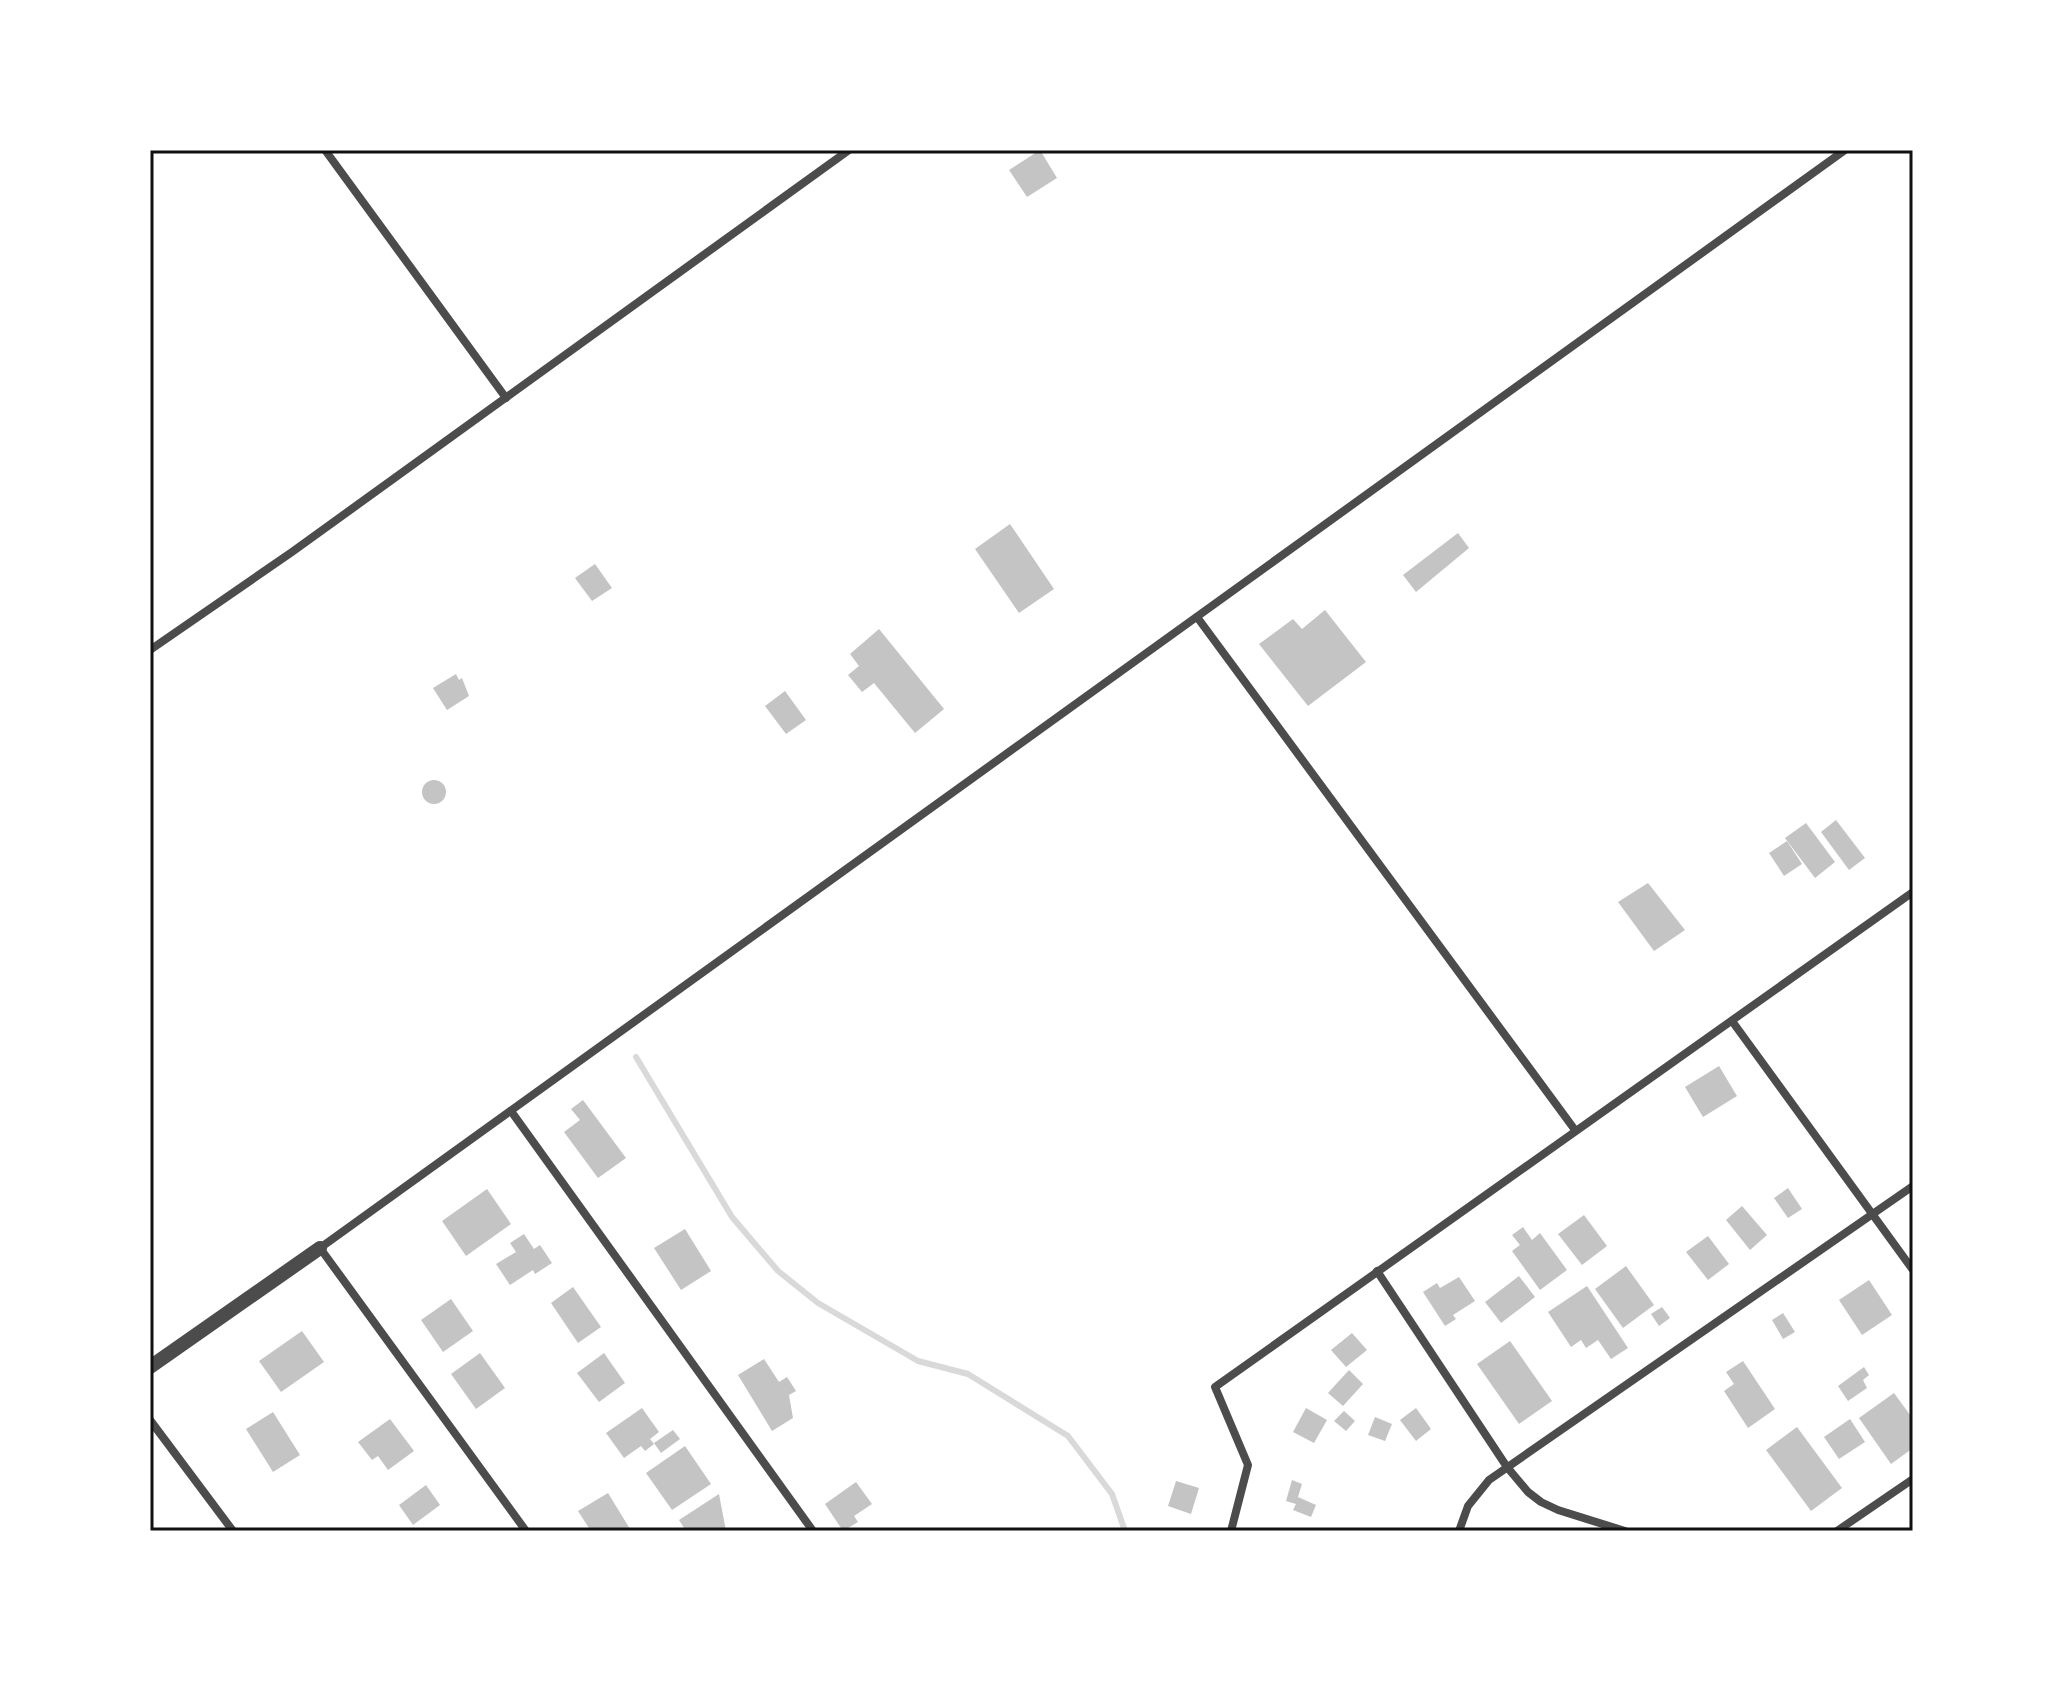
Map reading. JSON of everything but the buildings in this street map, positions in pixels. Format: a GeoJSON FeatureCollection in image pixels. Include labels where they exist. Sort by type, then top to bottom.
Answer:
{"type":"FeatureCollection","features":[{"type":"Feature","properties":{"kind":"street"},"geometry":{"type":"LineString","coordinates":[[325,150],[506,398]]}},
{"type":"Feature","properties":{"kind":"street"},"geometry":{"type":"LineString","coordinates":[[150,650],[292,552],[849,150]]}},
{"type":"Feature","properties":{"kind":"street"},"geometry":{"type":"LineString","coordinates":[[150,1367],[511,1111],[1845,150]]}},
{"type":"Feature","properties":{"kind":"street"},"geometry":{"type":"LineString","coordinates":[[1197,617],[1575,1130]]}},
{"type":"Feature","properties":{"kind":"street"},"geometry":{"type":"LineString","coordinates":[[1231,1531],[1248,1465],[1215,1387],[1913,892]]}},
{"type":"Feature","properties":{"kind":"street"},"geometry":{"type":"LineString","coordinates":[[1732,1021],[1913,1270]]}},
{"type":"Feature","properties":{"kind":"street"},"geometry":{"type":"LineString","coordinates":[[511,1111],[813,1531]]}},
{"type":"Feature","properties":{"kind":"street"},"geometry":{"type":"LineString","coordinates":[[1459,1531],[1468,1506],[1489,1480],[1913,1186]]}},
{"type":"Feature","properties":{"kind":"street"},"geometry":{"type":"LineString","coordinates":[[320,1248],[526,1531]]}},
{"type":"Feature","properties":{"kind":"street"},"geometry":{"type":"LineString","coordinates":[[1377,1271],[1507,1467],[1528,1492],[1558,1510],[1625,1531]]}},
{"type":"Feature","properties":{"kind":"street"},"geometry":{"type":"LineString","coordinates":[[150,1420],[233,1531]]}},
{"type":"Feature","properties":{"kind":"street"},"geometry":{"type":"LineString","coordinates":[[1837,1531],[1913,1479]]}},
{"type":"Feature","properties":{"kind":"waterway"},"geometry":{"type":"LineString","coordinates":[[636,1057],[732,1217],[778,1271],[818,1303],[918,1361],[968,1374],[1068,1436],[1112,1494],[1125,1531]]}}]}
